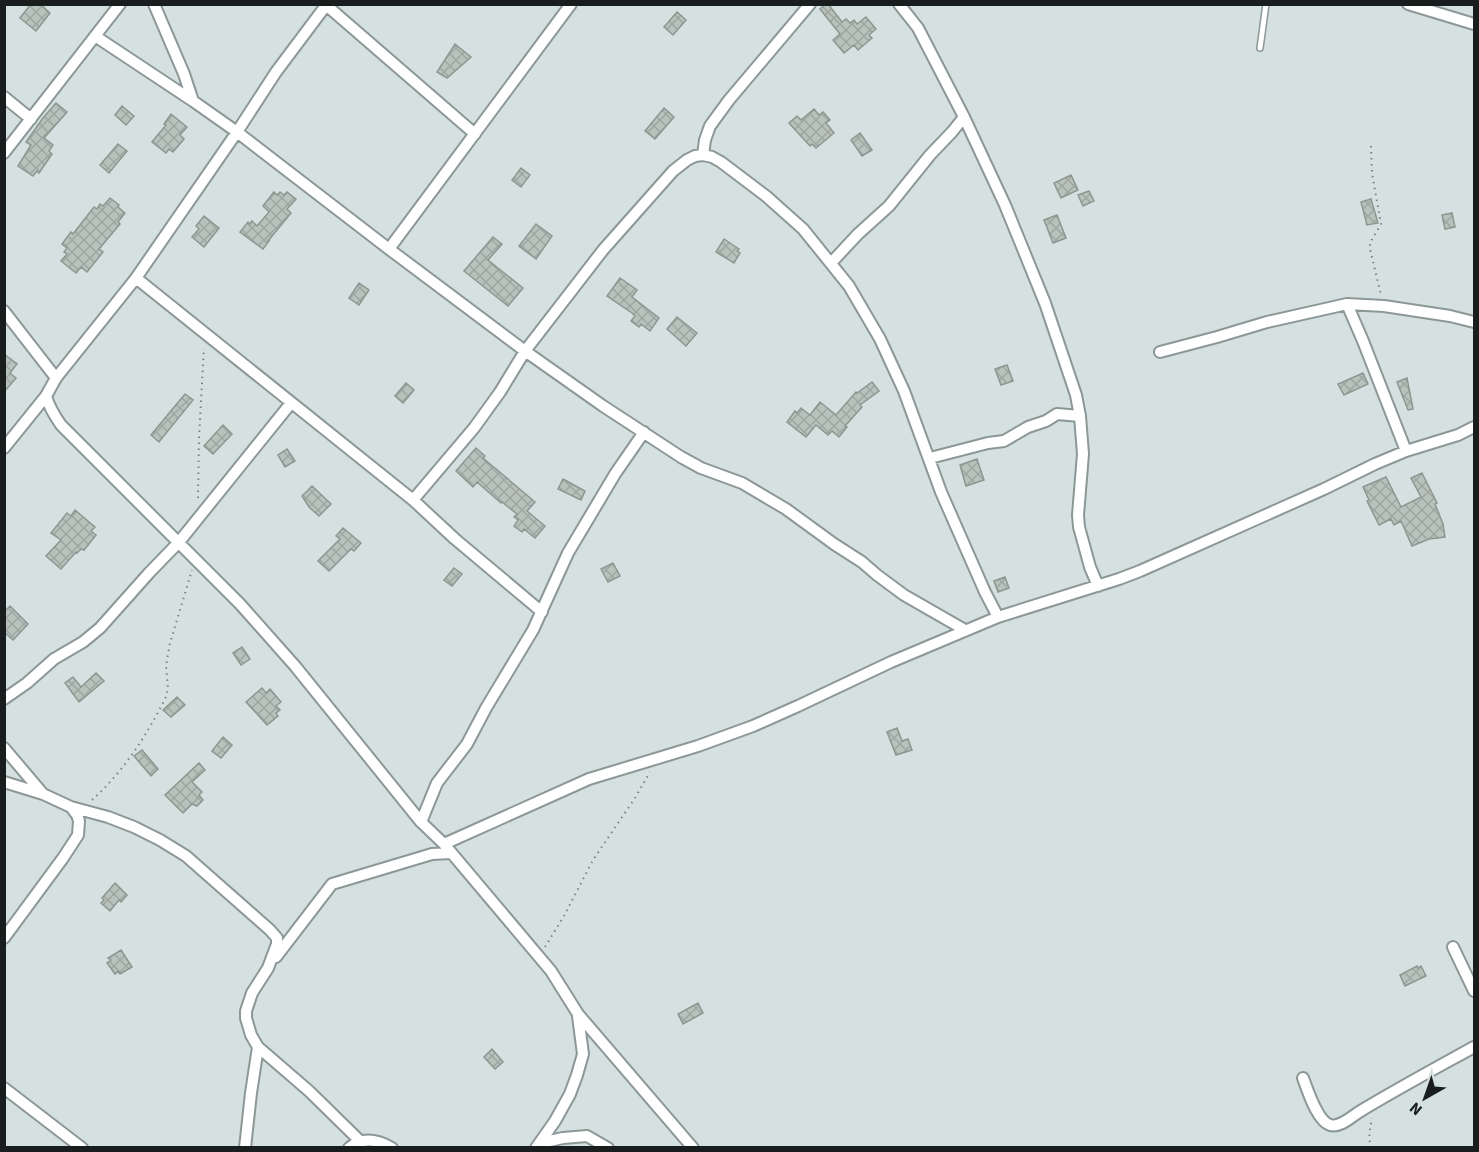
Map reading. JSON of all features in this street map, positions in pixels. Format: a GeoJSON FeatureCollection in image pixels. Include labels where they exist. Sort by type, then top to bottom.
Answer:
{"type":"FeatureCollection","features":[{"type":"Feature","properties":{"kind":"street"},"geometry":{"type":"LineString","coordinates":[[4,153],[120,4]]}},
{"type":"Feature","properties":{"kind":"street"},"geometry":{"type":"LineString","coordinates":[[154,4],[193,101]]}},
{"type":"Feature","properties":{"kind":"street"},"geometry":{"type":"LineString","coordinates":[[389,249],[571,4]]}},
{"type":"Feature","properties":{"kind":"street"},"geometry":{"type":"LineString","coordinates":[[704,155],[705,140],[710,126],[810,4]]}},
{"type":"Feature","properties":{"kind":"street"},"geometry":{"type":"LineString","coordinates":[[899,4],[918,28]]}},
{"type":"Feature","properties":{"kind":"street"},"geometry":{"type":"LineString","coordinates":[[908,4],[1005,205],[1045,303],[1076,395],[1083,454],[1078,526],[1087,560],[1098,586]]}},
{"type":"Feature","properties":{"kind":"street"},"geometry":{"type":"LineString","coordinates":[[1408,4],[1474,24]]}},
{"type":"Feature","properties":{"kind":"street"},"geometry":{"type":"LineString","coordinates":[[4,448],[46,396],[56,378],[136,278],[276,72],[326,5],[475,134]]}},
{"type":"Feature","properties":{"kind":"street"},"geometry":{"type":"LineString","coordinates":[[95,36],[237,132],[525,351],[603,406],[700,468],[742,483],[786,509],[904,594],[965,630]]}},
{"type":"Feature","properties":{"kind":"street"},"geometry":{"type":"LineString","coordinates":[[4,97],[31,119]]}},
{"type":"Feature","properties":{"kind":"street"},"geometry":{"type":"LineString","coordinates":[[831,263],[888,206],[964,117]]}},
{"type":"Feature","properties":{"kind":"street"},"geometry":{"type":"LineString","coordinates":[[413,500],[481,419],[525,351],[603,250],[665,180],[687,160],[704,155],[721,162],[766,196],[803,229],[849,286],[880,339],[904,391],[941,492],[998,617]]}},
{"type":"Feature","properties":{"kind":"street"},"geometry":{"type":"LineString","coordinates":[[136,278],[413,500],[455,539],[542,612]]}},
{"type":"Feature","properties":{"kind":"street"},"geometry":{"type":"LineString","coordinates":[[1347,304],[1406,451]]}},
{"type":"Feature","properties":{"kind":"street"},"geometry":{"type":"LineString","coordinates":[[1160,352],[1267,322],[1347,304],[1384,306],[1474,322]]}},
{"type":"Feature","properties":{"kind":"street"},"geometry":{"type":"LineString","coordinates":[[4,310],[56,378]]}},
{"type":"Feature","properties":{"kind":"street"},"geometry":{"type":"LineString","coordinates":[[46,396],[53,414],[61,425],[240,604],[295,666],[421,822],[444,844],[539,957],[578,1014],[693,1148]]}},
{"type":"Feature","properties":{"kind":"street"},"geometry":{"type":"LineString","coordinates":[[4,699],[27,683],[54,659],[94,633],[179,542],[291,403]]}},
{"type":"Feature","properties":{"kind":"street"},"geometry":{"type":"LineString","coordinates":[[930,458],[1004,441],[1057,414],[1080,416]]}},
{"type":"Feature","properties":{"kind":"street"},"geometry":{"type":"LineString","coordinates":[[444,844],[589,779],[698,746],[753,726],[891,662],[998,617],[1140,571],[1375,464],[1474,428]]}},
{"type":"Feature","properties":{"kind":"street"},"geometry":{"type":"LineString","coordinates":[[421,822],[437,783],[467,744],[523,647],[542,612],[573,544],[615,474],[644,432]]}},
{"type":"Feature","properties":{"kind":"street"},"geometry":{"type":"LineString","coordinates":[[4,748],[43,794]]}},
{"type":"Feature","properties":{"kind":"street"},"geometry":{"type":"LineString","coordinates":[[4,782],[134,827],[186,856],[275,936],[277,944],[268,968]]}},
{"type":"Feature","properties":{"kind":"street"},"geometry":{"type":"LineString","coordinates":[[4,938],[78,835],[79,821],[76,808]]}},
{"type":"Feature","properties":{"kind":"street"},"geometry":{"type":"LineString","coordinates":[[360,1141],[309,1091],[258,1047],[251,1035],[246,1011],[255,986],[332,884],[432,854],[451,853]]}},
{"type":"Feature","properties":{"kind":"street"},"geometry":{"type":"LineString","coordinates":[[1453,946],[1474,991]]}},
{"type":"Feature","properties":{"kind":"street"},"geometry":{"type":"LineString","coordinates":[[538,1145],[570,1094],[581,1063],[583,1054],[578,1014]]}},
{"type":"Feature","properties":{"kind":"street"},"geometry":{"type":"LineString","coordinates":[[245,1148],[258,1047]]}},
{"type":"Feature","properties":{"kind":"street"},"geometry":{"type":"LineString","coordinates":[[1303,1078],[1317,1113],[1329,1125],[1339,1125],[1474,1047]]}},
{"type":"Feature","properties":{"kind":"street"},"geometry":{"type":"LineString","coordinates":[[4,1088],[82,1148]]}},
{"type":"Feature","properties":{"kind":"street"},"geometry":{"type":"LineString","coordinates":[[538,1145],[563,1138],[587,1136],[608,1148]]}},
{"type":"Feature","properties":{"kind":"street"},"geometry":{"type":"LineString","coordinates":[[350,1148],[360,1141],[373,1140],[392,1148]]}},
{"type":"Feature","properties":{"kind":"lane"},"geometry":{"type":"LineString","coordinates":[[1260,48],[1266,4]]}},
{"type":"Feature","properties":{"kind":"path"},"geometry":{"type":"LineString","coordinates":[[1371,146],[1372,172],[1381,224],[1370,243],[1370,249],[1384,306]]}},
{"type":"Feature","properties":{"kind":"path"},"geometry":{"type":"LineString","coordinates":[[198,518],[204,333]]}},
{"type":"Feature","properties":{"kind":"path"},"geometry":{"type":"LineString","coordinates":[[76,808],[103,790],[123,768],[166,697],[168,688],[166,666],[170,643],[195,558]]}},
{"type":"Feature","properties":{"kind":"path"},"geometry":{"type":"LineString","coordinates":[[539,957],[564,916],[593,860],[635,798],[658,757]]}},
{"type":"Feature","properties":{"kind":"path"},"geometry":{"type":"LineString","coordinates":[[1371,1148],[1369,1133],[1374,1103]]}},
{"type":"Feature","properties":{"kind":"building"},"geometry":{"type":"Polygon","coordinates":[[[31,4],[40,4],[50,13],[36,31],[20,18],[31,4]]]}},
{"type":"Feature","properties":{"kind":"building"},"geometry":{"type":"Polygon","coordinates":[[[826,4],[842,22],[846,19],[850,23],[854,20],[857,24],[866,17],[876,29],[869,35],[872,38],[858,50],[854,45],[844,53],[833,40],[840,34],[820,9],[826,4]]]}},
{"type":"Feature","properties":{"kind":"building"},"geometry":{"type":"Polygon","coordinates":[[[677,12],[686,20],[673,35],[664,27],[677,12]]]}},
{"type":"Feature","properties":{"kind":"building"},"geometry":{"type":"Polygon","coordinates":[[[455,44],[471,57],[447,78],[437,72],[455,44]]]}},
{"type":"Feature","properties":{"kind":"building"},"geometry":{"type":"Polygon","coordinates":[[[56,103],[67,112],[44,138],[53,145],[49,151],[52,154],[39,173],[37,171],[33,176],[18,166],[31,145],[26,142],[56,103]]]}},
{"type":"Feature","properties":{"kind":"building"},"geometry":{"type":"Polygon","coordinates":[[[122,106],[134,116],[126,125],[115,115],[122,106]]]}},
{"type":"Feature","properties":{"kind":"building"},"geometry":{"type":"Polygon","coordinates":[[[664,108],[674,117],[655,139],[645,131],[664,108]]]}},
{"type":"Feature","properties":{"kind":"building"},"geometry":{"type":"Polygon","coordinates":[[[814,109],[819,115],[823,112],[830,120],[826,123],[834,133],[816,148],[812,144],[810,146],[789,123],[797,116],[801,120],[814,109]]]}},
{"type":"Feature","properties":{"kind":"building"},"geometry":{"type":"Polygon","coordinates":[[[171,114],[187,127],[180,135],[184,139],[173,152],[169,149],[166,153],[152,142],[166,125],[164,124],[171,114]]]}},
{"type":"Feature","properties":{"kind":"building"},"geometry":{"type":"Polygon","coordinates":[[[860,133],[872,150],[862,156],[851,140],[860,133]]]}},
{"type":"Feature","properties":{"kind":"building"},"geometry":{"type":"Polygon","coordinates":[[[118,144],[127,151],[109,173],[100,165],[118,144]]]}},
{"type":"Feature","properties":{"kind":"building"},"geometry":{"type":"Polygon","coordinates":[[[521,168],[530,175],[521,187],[512,180],[521,168]]]}},
{"type":"Feature","properties":{"kind":"building"},"geometry":{"type":"Polygon","coordinates":[[[1071,175],[1078,190],[1061,198],[1054,183],[1071,175]]]}},
{"type":"Feature","properties":{"kind":"building"},"geometry":{"type":"Polygon","coordinates":[[[1089,191],[1094,201],[1083,206],[1078,195],[1089,191]]]}},
{"type":"Feature","properties":{"kind":"building"},"geometry":{"type":"Polygon","coordinates":[[[274,192],[277,195],[280,192],[284,195],[287,192],[296,199],[287,209],[291,213],[263,249],[240,232],[248,222],[250,224],[252,221],[257,226],[269,212],[263,206],[274,192]]]}},
{"type":"Feature","properties":{"kind":"building"},"geometry":{"type":"Polygon","coordinates":[[[110,198],[125,213],[118,222],[120,224],[99,249],[103,252],[87,272],[81,267],[76,273],[61,261],[67,254],[64,252],[67,248],[62,244],[94,207],[97,209],[100,204],[103,206],[110,198]]]}},
{"type":"Feature","properties":{"kind":"building"},"geometry":{"type":"Polygon","coordinates":[[[1371,199],[1378,223],[1367,225],[1361,202],[1371,199]]]}},
{"type":"Feature","properties":{"kind":"building"},"geometry":{"type":"Polygon","coordinates":[[[1452,213],[1455,227],[1445,229],[1442,215],[1452,213]]]}},
{"type":"Feature","properties":{"kind":"building"},"geometry":{"type":"Polygon","coordinates":[[[1057,215],[1066,238],[1053,243],[1044,220],[1057,215]]]}},
{"type":"Feature","properties":{"kind":"building"},"geometry":{"type":"Polygon","coordinates":[[[204,216],[219,228],[204,247],[192,237],[199,229],[196,226],[204,216]]]}},
{"type":"Feature","properties":{"kind":"building"},"geometry":{"type":"Polygon","coordinates":[[[536,224],[552,236],[536,259],[519,246],[536,224]]]}},
{"type":"Feature","properties":{"kind":"building"},"geometry":{"type":"Polygon","coordinates":[[[493,237],[502,244],[488,260],[523,288],[508,306],[464,271],[493,237]]]}},
{"type":"Feature","properties":{"kind":"building"},"geometry":{"type":"Polygon","coordinates":[[[724,239],[739,249],[737,251],[740,253],[734,263],[716,252],[724,239]]]}},
{"type":"Feature","properties":{"kind":"building"},"geometry":{"type":"Polygon","coordinates":[[[620,278],[637,290],[632,297],[659,318],[650,331],[641,324],[639,327],[631,321],[635,316],[607,296],[620,278]]]}},
{"type":"Feature","properties":{"kind":"building"},"geometry":{"type":"Polygon","coordinates":[[[359,283],[369,290],[359,305],[349,298],[359,283]]]}},
{"type":"Feature","properties":{"kind":"building"},"geometry":{"type":"Polygon","coordinates":[[[677,317],[697,333],[686,346],[667,329],[677,317]]]}},
{"type":"Feature","properties":{"kind":"building"},"geometry":{"type":"Polygon","coordinates":[[[4,354],[17,364],[10,373],[16,378],[4,392],[4,354]]]}},
{"type":"Feature","properties":{"kind":"building"},"geometry":{"type":"Polygon","coordinates":[[[1007,365],[1013,381],[1001,385],[995,369],[1007,365]]]}},
{"type":"Feature","properties":{"kind":"building"},"geometry":{"type":"Polygon","coordinates":[[[1363,373],[1368,384],[1344,395],[1338,384],[1363,373]]]}},
{"type":"Feature","properties":{"kind":"building"},"geometry":{"type":"Polygon","coordinates":[[[1407,378],[1413,409],[1408,410],[1397,382],[1407,378]]]}},
{"type":"Feature","properties":{"kind":"building"},"geometry":{"type":"Polygon","coordinates":[[[872,382],[879,391],[860,405],[862,407],[845,426],[847,427],[839,437],[832,431],[828,435],[816,425],[806,437],[787,422],[795,411],[797,413],[801,408],[810,415],[820,402],[836,415],[856,392],[872,382]]]}},
{"type":"Feature","properties":{"kind":"building"},"geometry":{"type":"Polygon","coordinates":[[[406,383],[414,390],[403,403],[395,396],[406,383]]]}},
{"type":"Feature","properties":{"kind":"building"},"geometry":{"type":"Polygon","coordinates":[[[185,394],[193,400],[159,442],[151,435],[185,394]]]}},
{"type":"Feature","properties":{"kind":"building"},"geometry":{"type":"Polygon","coordinates":[[[223,425],[232,434],[213,454],[204,446],[223,425]]]}},
{"type":"Feature","properties":{"kind":"building"},"geometry":{"type":"Polygon","coordinates":[[[476,448],[485,456],[483,458],[535,502],[527,511],[545,526],[535,538],[524,529],[522,532],[514,526],[518,520],[514,517],[517,514],[477,482],[473,487],[456,471],[476,448]]]}},
{"type":"Feature","properties":{"kind":"building"},"geometry":{"type":"Polygon","coordinates":[[[287,449],[295,461],[285,467],[278,455],[287,449]]]}},
{"type":"Feature","properties":{"kind":"building"},"geometry":{"type":"Polygon","coordinates":[[[977,459],[984,480],[966,486],[960,465],[977,459]]]}},
{"type":"Feature","properties":{"kind":"building"},"geometry":{"type":"Polygon","coordinates":[[[1422,473],[1437,503],[1435,504],[1443,524],[1445,537],[1429,539],[1412,546],[1401,521],[1394,525],[1391,519],[1379,525],[1363,487],[1386,477],[1401,507],[1421,497],[1411,478],[1422,473]]]}},
{"type":"Feature","properties":{"kind":"building"},"geometry":{"type":"Polygon","coordinates":[[[563,479],[585,491],[581,500],[558,489],[563,479]]]}},
{"type":"Feature","properties":{"kind":"building"},"geometry":{"type":"Polygon","coordinates":[[[312,486],[331,504],[319,516],[302,496],[312,486]]]}},
{"type":"Feature","properties":{"kind":"building"},"geometry":{"type":"Polygon","coordinates":[[[75,510],[95,527],[91,531],[96,535],[84,550],[76,552],[61,569],[46,556],[61,540],[51,533],[67,513],[71,516],[75,510]]]}},
{"type":"Feature","properties":{"kind":"building"},"geometry":{"type":"Polygon","coordinates":[[[343,528],[361,543],[354,551],[351,549],[329,571],[318,561],[340,539],[336,536],[343,528]]]}},
{"type":"Feature","properties":{"kind":"building"},"geometry":{"type":"Polygon","coordinates":[[[613,563],[620,576],[608,582],[601,569],[613,563]]]}},
{"type":"Feature","properties":{"kind":"building"},"geometry":{"type":"Polygon","coordinates":[[[454,568],[462,574],[452,586],[444,580],[454,568]]]}},
{"type":"Feature","properties":{"kind":"building"},"geometry":{"type":"Polygon","coordinates":[[[1005,577],[1009,588],[998,592],[994,581],[1005,577]]]}},
{"type":"Feature","properties":{"kind":"building"},"geometry":{"type":"Polygon","coordinates":[[[10,606],[28,624],[13,640],[4,632],[4,612],[10,606]]]}},
{"type":"Feature","properties":{"kind":"building"},"geometry":{"type":"Polygon","coordinates":[[[242,647],[250,659],[241,665],[233,653],[242,647]]]}},
{"type":"Feature","properties":{"kind":"building"},"geometry":{"type":"Polygon","coordinates":[[[96,673],[104,681],[79,702],[65,683],[73,677],[81,687],[96,673]]]}},
{"type":"Feature","properties":{"kind":"building"},"geometry":{"type":"Polygon","coordinates":[[[262,688],[266,693],[270,689],[281,702],[276,706],[280,710],[276,713],[278,716],[267,725],[246,702],[262,688]]]}},
{"type":"Feature","properties":{"kind":"building"},"geometry":{"type":"Polygon","coordinates":[[[177,697],[185,705],[171,717],[163,710],[177,697]]]}},
{"type":"Feature","properties":{"kind":"building"},"geometry":{"type":"Polygon","coordinates":[[[897,728],[902,741],[908,739],[912,750],[896,755],[887,732],[897,728]]]}},
{"type":"Feature","properties":{"kind":"building"},"geometry":{"type":"Polygon","coordinates":[[[223,737],[232,745],[221,758],[212,751],[223,737]]]}},
{"type":"Feature","properties":{"kind":"building"},"geometry":{"type":"Polygon","coordinates":[[[142,750],[158,769],[151,776],[134,756],[142,750]]]}},
{"type":"Feature","properties":{"kind":"building"},"geometry":{"type":"Polygon","coordinates":[[[199,763],[205,770],[192,782],[202,792],[199,795],[203,800],[197,806],[192,804],[183,813],[165,795],[199,763]]]}},
{"type":"Feature","properties":{"kind":"building"},"geometry":{"type":"Polygon","coordinates":[[[115,883],[127,895],[121,902],[119,900],[110,911],[101,903],[104,900],[102,898],[115,883]]]}},
{"type":"Feature","properties":{"kind":"building"},"geometry":{"type":"Polygon","coordinates":[[[121,950],[132,967],[120,974],[118,971],[115,974],[107,963],[111,960],[108,958],[121,950]]]}},
{"type":"Feature","properties":{"kind":"building"},"geometry":{"type":"Polygon","coordinates":[[[1417,966],[1418,968],[1421,966],[1426,976],[1405,986],[1400,975],[1417,966]]]}},
{"type":"Feature","properties":{"kind":"building"},"geometry":{"type":"Polygon","coordinates":[[[698,1003],[703,1013],[683,1024],[678,1014],[698,1003]]]}},
{"type":"Feature","properties":{"kind":"building"},"geometry":{"type":"Polygon","coordinates":[[[492,1049],[503,1062],[495,1069],[484,1057],[492,1049]]]}}]}
